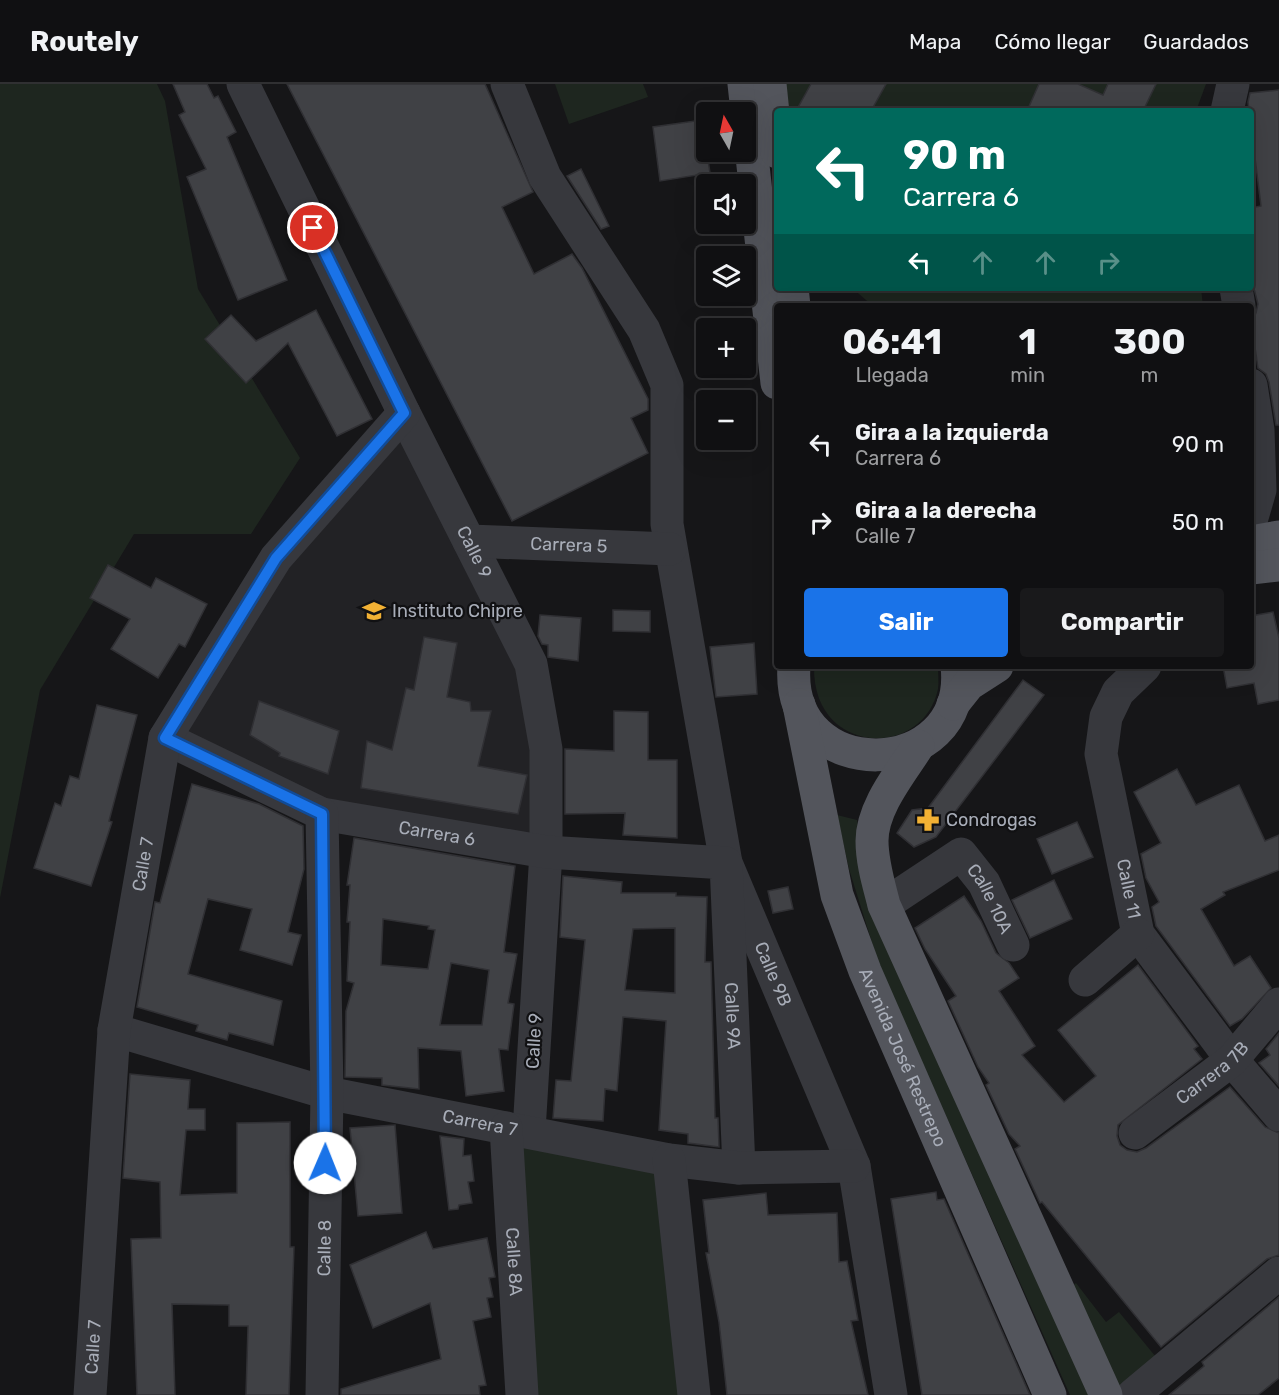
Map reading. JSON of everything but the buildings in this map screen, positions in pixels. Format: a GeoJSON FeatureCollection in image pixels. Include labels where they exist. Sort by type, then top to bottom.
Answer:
{"type":"FeatureCollection","features":[{"type":"Feature","properties":{"kind":"main road"},"geometry":{"type":"LineString","coordinates":[[744,84],[774,356]]}},
{"type":"Feature","properties":{"kind":"main road"},"geometry":{"type":"LineString","coordinates":[[770,84],[774,123]]}},
{"type":"Feature","properties":{"kind":"main road"},"geometry":{"type":"LineString","coordinates":[[1254,541],[1279,537]]}},
{"type":"Feature","properties":{"kind":"main road"},"geometry":{"type":"LineString","coordinates":[[1254,568],[1279,565]]}},
{"type":"Feature","properties":{"kind":"main road","name":"Avenida José Restrepo"},"geometry":{"type":"LineString","coordinates":[[794,669],[793,681],[837,895],[866,971],[1050,1395]]}},
{"type":"Feature","properties":{"kind":"main road"},"geometry":{"type":"LineString","coordinates":[[953,704],[959,679],[957,669]]}},
{"type":"Feature","properties":{"kind":"main road"},"geometry":{"type":"LineString","coordinates":[[992,669],[969,684],[953,704],[939,728],[918,746],[894,783],[877,817],[872,840],[875,872],[884,905],[1106,1395]]}},
{"type":"Feature","properties":{"kind":"main road"},"geometry":{"type":"LineString","coordinates":[[799,705],[810,725],[828,742],[849,753],[872,757],[896,755],[918,746]]}},
{"type":"Feature","properties":{"kind":"street","name":"Calle 9"},"geometry":{"type":"LineString","coordinates":[[243,84],[404,413],[531,664],[546,749],[546,852],[518,1130]]}},
{"type":"Feature","properties":{"kind":"street","name":"Calle 9B"},"geometry":{"type":"LineString","coordinates":[[507,84],[545,177],[644,330],[667,385],[667,524],[670,549],[726,863],[854,1166],[891,1395]]}},
{"type":"Feature","properties":{"kind":"street"},"geometry":{"type":"LineString","coordinates":[[1228,108],[1233,84]]}},
{"type":"Feature","properties":{"kind":"street"},"geometry":{"type":"LineString","coordinates":[[1254,404],[1258,430],[1260,490],[1254,511]]}},
{"type":"Feature","properties":{"kind":"street","name":"Calle 7"},"geometry":{"type":"LineString","coordinates":[[90,1395],[114,1030],[165,738],[276,558],[404,413]]}},
{"type":"Feature","properties":{"kind":"street","name":"Carrera 5"},"geometry":{"type":"LineString","coordinates":[[469,541],[670,549]]}},
{"type":"Feature","properties":{"kind":"street","name":"Calle 11"},"geometry":{"type":"LineString","coordinates":[[1142,669],[1118,692],[1106,717],[1101,754],[1138,934],[1232,1060],[1279,1115]]}},
{"type":"Feature","properties":{"kind":"street","name":"Carrera 6"},"geometry":{"type":"LineString","coordinates":[[165,738],[322,814],[546,852],[726,863]]}},
{"type":"Feature","properties":{"kind":"street","name":"Calle 8"},"geometry":{"type":"LineString","coordinates":[[322,814],[327,1094],[322,1395]]}},
{"type":"Feature","properties":{"kind":"street","name":"Calle 10A"},"geometry":{"type":"LineString","coordinates":[[884,905],[961,854],[984,883],[1013,945]]}},
{"type":"Feature","properties":{"kind":"street","name":"Calle 9A"},"geometry":{"type":"LineString","coordinates":[[726,863],[739,1168]]}},
{"type":"Feature","properties":{"kind":"street"},"geometry":{"type":"LineString","coordinates":[[1085,980],[1138,934]]}},
{"type":"Feature","properties":{"kind":"street","name":"Carrera 7B"},"geometry":{"type":"LineString","coordinates":[[1135,1133],[1232,1060],[1279,1004]]}},
{"type":"Feature","properties":{"kind":"street","name":"Carrera 7"},"geometry":{"type":"LineString","coordinates":[[114,1030],[327,1094],[669,1160],[739,1168],[854,1166]]}},
{"type":"Feature","properties":{"kind":"street","name":"Calle 8A"},"geometry":{"type":"LineString","coordinates":[[518,1130],[522,1395]]}},
{"type":"Feature","properties":{"kind":"street"},"geometry":{"type":"LineString","coordinates":[[669,1160],[694,1395]]}},
{"type":"Feature","properties":{"kind":"street"},"geometry":{"type":"LineString","coordinates":[[1133,1395],[1279,1272]]}},
{"type":"Feature","properties":{"kind":"shaded area"},"geometry":{"type":"Polygon","coordinates":[[[0,84],[157,84],[165,101],[198,289],[300,458],[251,534],[134,534],[40,690],[0,898],[0,84]]]}},
{"type":"Feature","properties":{"kind":"shaded area"},"geometry":{"type":"Polygon","coordinates":[[[555,84],[643,84],[648,97],[569,124],[555,84]]]}},
{"type":"Feature","properties":{"kind":"shaded area"},"geometry":{"type":"Polygon","coordinates":[[[770,84],[1206,84],[1197,108],[776,108],[770,84]]]}},
{"type":"Feature","properties":{"kind":"shaded area"},"geometry":{"type":"Polygon","coordinates":[[[856,291],[1201,291],[1203,303],[870,303],[856,291]]]}},
{"type":"Feature","properties":{"kind":"shaded area","name":"Instituto Chipre"},"geometry":{"type":"Polygon","coordinates":[[[404,413],[531,664],[540,838],[322,814],[165,738],[276,558],[404,413]]]}},
{"type":"Feature","properties":{"kind":"shaded area"},"geometry":{"type":"Polygon","coordinates":[[[814,669],[938,669],[938,689],[928,712],[912,728],[892,737],[870,738],[848,732],[830,718],[818,696],[814,669]]]}},
{"type":"Feature","properties":{"kind":"shaded area"},"geometry":{"type":"Polygon","coordinates":[[[837,815],[857,820],[866,870],[1091,1395],[1070,1395],[879,965],[849,869],[837,815]]]}},
{"type":"Feature","properties":{"kind":"shaded area"},"geometry":{"type":"Polygon","coordinates":[[[497,1127],[669,1160],[694,1395],[530,1395],[497,1127]]]}},
{"type":"Feature","properties":{"kind":"shaded area"},"geometry":{"type":"Polygon","coordinates":[[[1076,1283],[1106,1322],[1119,1312],[1160,1362],[1121,1395],[1071,1287],[1076,1283]]]}},
{"type":"Feature","properties":{"kind":"place","name":"Instituto Chipre"},"geometry":{"type":"Point","coordinates":[374,611]}},
{"type":"Feature","properties":{"kind":"place","name":"Condrogas"},"geometry":{"type":"Point","coordinates":[928,820]}},
{"type":"Feature","properties":{"kind":"route"},"geometry":{"type":"LineString","coordinates":[[313,228],[404,413],[276,558],[165,738],[322,814],[327,1094],[325,1163]]}}]}
